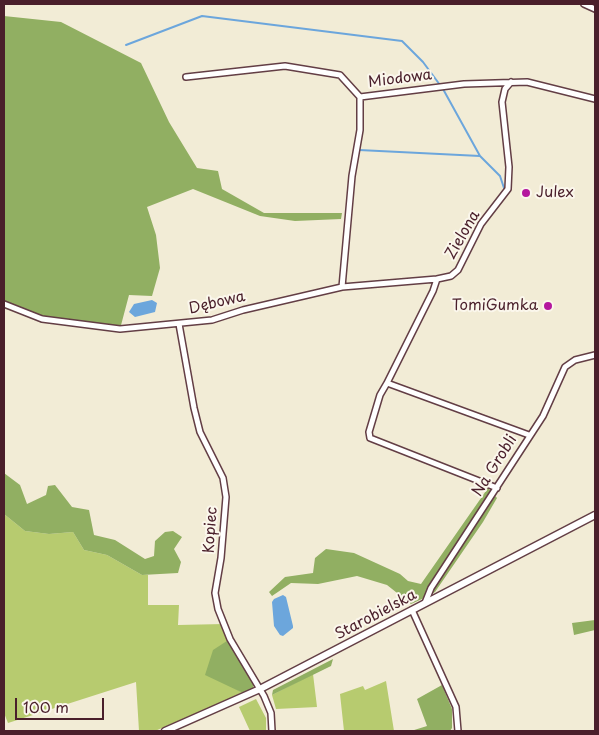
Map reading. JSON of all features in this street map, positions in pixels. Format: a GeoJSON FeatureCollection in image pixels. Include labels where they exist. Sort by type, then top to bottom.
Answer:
{"type":"FeatureCollection","features":[{"type":"Feature","properties":{"kind":"street"},"geometry":{"type":"LineString","coordinates":[[584,4],[595,9]]}},
{"type":"Feature","properties":{"kind":"street","name":"Miodowa"},"geometry":{"type":"LineString","coordinates":[[186,77],[285,66],[340,75],[360,97],[464,84],[527,82],[595,98]]}},
{"type":"Feature","properties":{"kind":"street","name":"Zielona"},"geometry":{"type":"LineString","coordinates":[[437,279],[451,276],[458,270],[481,224],[508,189],[509,167],[502,102],[505,89],[511,82]]}},
{"type":"Feature","properties":{"kind":"street"},"geometry":{"type":"LineString","coordinates":[[342,287],[351,185],[360,130],[360,97]]}},
{"type":"Feature","properties":{"kind":"street"},"geometry":{"type":"LineString","coordinates":[[437,279],[388,383],[380,395],[369,432],[370,438],[497,488]]}},
{"type":"Feature","properties":{"kind":"street","name":"Dębowa"},"geometry":{"type":"LineString","coordinates":[[4,304],[42,319],[120,329],[212,320],[260,306],[342,287],[437,279]]}},
{"type":"Feature","properties":{"kind":"street","name":"Kopiec"},"geometry":{"type":"LineString","coordinates":[[179,324],[198,424],[222,478],[226,496],[222,558],[216,593],[218,609],[230,639],[260,689],[271,713],[272,731]]}},
{"type":"Feature","properties":{"kind":"street","name":"Na Grobli"},"geometry":{"type":"LineString","coordinates":[[425,603],[431,588],[543,416],[565,367],[575,360],[595,355]]}},
{"type":"Feature","properties":{"kind":"street"},"geometry":{"type":"LineString","coordinates":[[388,383],[529,436]]}},
{"type":"Feature","properties":{"kind":"street","name":"Starobielska"},"geometry":{"type":"LineString","coordinates":[[165,731],[260,689],[595,515]]}},
{"type":"Feature","properties":{"kind":"street"},"geometry":{"type":"LineString","coordinates":[[412,610],[456,707],[458,731]]}},
{"type":"Feature","properties":{"kind":"green space"},"geometry":{"type":"Polygon","coordinates":[[[4,16],[61,22],[141,63],[169,122],[197,168],[218,171],[222,189],[264,213],[342,213],[341,219],[295,221],[260,216],[193,189],[147,207],[156,235],[160,268],[152,296],[129,295],[120,329],[42,319],[4,304],[4,16]]]}},
{"type":"Feature","properties":{"kind":"green space"},"geometry":{"type":"Polygon","coordinates":[[[4,473],[20,485],[27,504],[46,495],[48,486],[55,485],[72,507],[89,510],[94,535],[115,540],[145,559],[154,556],[155,541],[165,532],[173,531],[182,537],[174,549],[181,562],[178,573],[142,575],[107,555],[84,550],[73,532],[49,534],[25,531],[4,514],[4,473]]]}},
{"type":"Feature","properties":{"kind":"green space"},"geometry":{"type":"Polygon","coordinates":[[[488,488],[497,498],[483,522],[435,592],[422,599],[411,604],[387,585],[357,576],[318,584],[291,583],[272,596],[269,592],[285,577],[313,573],[315,558],[326,549],[354,553],[400,574],[408,581],[421,584],[488,488]]]}},
{"type":"Feature","properties":{"kind":"green space"},"geometry":{"type":"Polygon","coordinates":[[[4,514],[25,531],[49,534],[73,532],[84,550],[107,555],[142,575],[148,575],[148,605],[179,605],[178,625],[224,624],[230,639],[229,685],[243,693],[155,731],[139,731],[136,682],[8,723],[4,713],[4,514]]]}},
{"type":"Feature","properties":{"kind":"green space"},"geometry":{"type":"Polygon","coordinates":[[[595,620],[595,630],[574,635],[572,623],[595,620]]]}},
{"type":"Feature","properties":{"kind":"green space"},"geometry":{"type":"Polygon","coordinates":[[[230,639],[254,684],[253,688],[243,693],[205,675],[213,650],[230,639]]]}},
{"type":"Feature","properties":{"kind":"green space"},"geometry":{"type":"Polygon","coordinates":[[[333,659],[331,666],[272,695],[273,690],[333,659]]]}},
{"type":"Feature","properties":{"kind":"green space"},"geometry":{"type":"Polygon","coordinates":[[[313,674],[317,707],[276,709],[272,695],[313,674]]]}},
{"type":"Feature","properties":{"kind":"green space"},"geometry":{"type":"Polygon","coordinates":[[[386,681],[394,731],[344,731],[340,694],[363,686],[365,690],[386,681]]]}},
{"type":"Feature","properties":{"kind":"green space"},"geometry":{"type":"Polygon","coordinates":[[[442,685],[452,709],[452,728],[450,731],[411,731],[427,726],[417,699],[442,685]]]}},
{"type":"Feature","properties":{"kind":"green space"},"geometry":{"type":"Polygon","coordinates":[[[256,699],[266,718],[266,731],[250,731],[239,707],[256,699]]]}},
{"type":"Feature","properties":{"kind":"water"},"geometry":{"type":"Polygon","coordinates":[[[152,300],[157,303],[155,312],[135,317],[129,312],[134,304],[152,300]]]}},
{"type":"Feature","properties":{"kind":"water"},"geometry":{"type":"Polygon","coordinates":[[[283,595],[286,597],[293,628],[283,636],[280,635],[274,626],[272,602],[283,595]]]}},
{"type":"Feature","properties":{"kind":"waterway"},"geometry":{"type":"LineString","coordinates":[[126,45],[202,16],[402,41],[423,62],[440,85]]}},
{"type":"Feature","properties":{"kind":"waterway"},"geometry":{"type":"LineString","coordinates":[[443,89],[480,156],[500,176],[504,188]]}},
{"type":"Feature","properties":{"kind":"waterway"},"geometry":{"type":"LineString","coordinates":[[359,150],[480,156]]}},
{"type":"Feature","properties":{"kind":"place","name":"Julex"},"geometry":{"type":"Point","coordinates":[526,193]}},
{"type":"Feature","properties":{"kind":"place","name":"TomiGumka"},"geometry":{"type":"Point","coordinates":[548,306]}}]}
